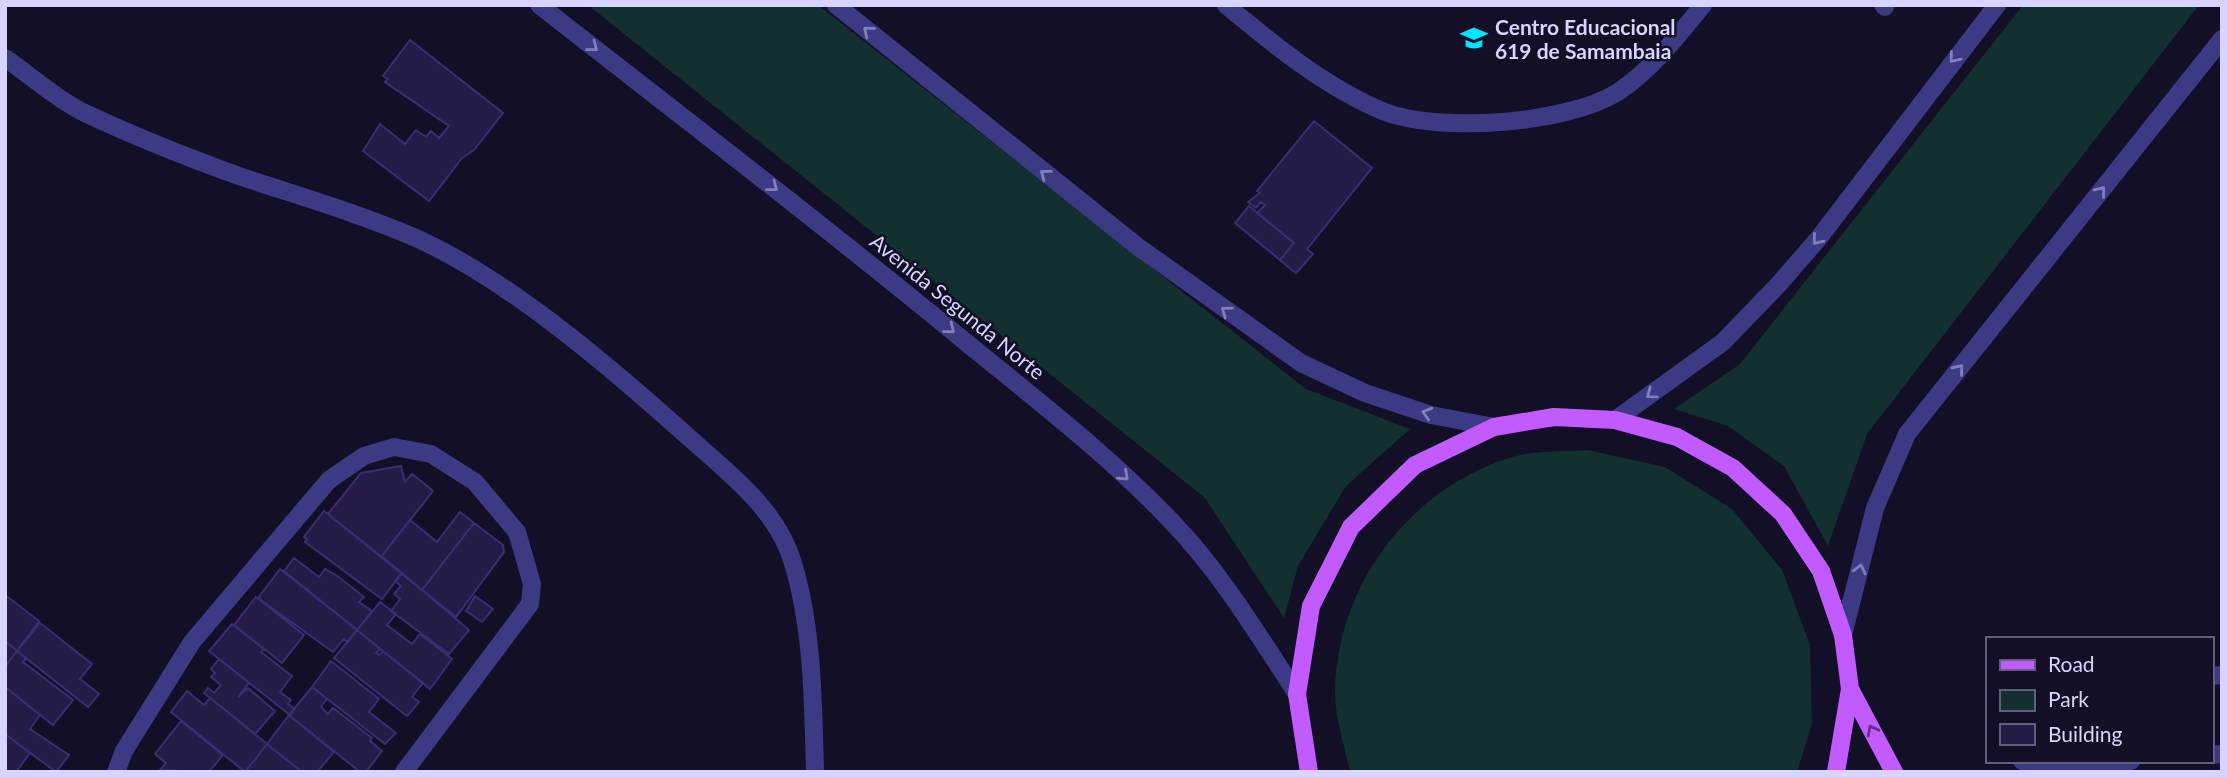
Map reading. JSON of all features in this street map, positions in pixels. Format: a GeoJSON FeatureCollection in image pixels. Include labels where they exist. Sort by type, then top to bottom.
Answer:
{"type":"FeatureCollection","features":[{"type":"Feature","properties":{"kind":"main road"},"geometry":{"type":"LineString","coordinates":[[1308,772],[1297,694],[1311,606],[1351,527],[1415,465],[1494,427],[1554,417],[1615,420],[1677,437],[1733,468],[1783,514],[1821,571],[1843,635],[1850,689],[1836,772]]}},
{"type":"Feature","properties":{"kind":"main road"},"geometry":{"type":"LineString","coordinates":[[1850,689],[1894,772]]}},
{"type":"Feature","properties":{"kind":"street","name":"Avenida Segunda Norte"},"geometry":{"type":"LineString","coordinates":[[540,5],[864,258],[1084,438],[1174,523],[1204,559],[1233,597],[1297,694]]}},
{"type":"Feature","properties":{"kind":"street"},"geometry":{"type":"LineString","coordinates":[[836,5],[1137,246],[1301,363],[1365,393],[1431,415],[1494,427]]}},
{"type":"Feature","properties":{"kind":"street"},"geometry":{"type":"LineString","coordinates":[[1226,5],[1330,83],[1386,112],[1446,124],[1521,120],[1576,109],[1615,94],[1639,77],[1703,5]]}},
{"type":"Feature","properties":{"kind":"street"},"geometry":{"type":"LineString","coordinates":[[1615,420],[1723,342],[1779,285],[1818,239],[1928,90],[1997,5]]}},
{"type":"Feature","properties":{"kind":"street"},"geometry":{"type":"LineString","coordinates":[[1843,635],[1875,508],[1907,434],[2222,39]]}},
{"type":"Feature","properties":{"kind":"street"},"geometry":{"type":"LineString","coordinates":[[5,58],[85,113],[235,174],[342,208],[419,240],[489,280],[544,318],[653,406],[742,486],[778,527],[793,562],[805,626],[812,681],[814,772]]}},
{"type":"Feature","properties":{"kind":"street"},"geometry":{"type":"LineString","coordinates":[[116,772],[124,751],[192,642],[330,480],[364,456],[394,447],[431,454],[475,482],[517,532],[532,584],[530,604],[404,772]]}},
{"type":"Feature","properties":{"kind":"street"},"geometry":{"type":"LineString","coordinates":[[2027,763],[2039,768],[2105,763]]}},
{"type":"Feature","properties":{"kind":"green space"},"geometry":{"type":"Polygon","coordinates":[[[588,5],[818,5],[1306,389],[1410,429],[1346,486],[1298,566],[1284,618],[1205,498],[588,5]]]}},
{"type":"Feature","properties":{"kind":"green space"},"geometry":{"type":"Polygon","coordinates":[[[2023,5],[2199,5],[1867,434],[1828,546],[1784,466],[1728,426],[1674,409],[1740,364],[2023,5]]]}},
{"type":"Feature","properties":{"kind":"green space"},"geometry":{"type":"Polygon","coordinates":[[[1588,450],[1665,467],[1732,509],[1782,570],[1810,645],[1812,724],[1797,772],[1350,772],[1335,703],[1339,654],[1348,616],[1364,580],[1385,548],[1410,518],[1439,493],[1473,473],[1518,455],[1588,450]]]}},
{"type":"Feature","properties":{"kind":"building"},"geometry":{"type":"Polygon","coordinates":[[[410,40],[503,113],[474,150],[462,158],[429,201],[363,151],[380,124],[405,144],[416,130],[426,137],[431,131],[439,138],[449,126],[385,82],[388,79],[383,76],[410,40]]]}},
{"type":"Feature","properties":{"kind":"building"},"geometry":{"type":"Polygon","coordinates":[[[1314,121],[1372,168],[1307,249],[1313,254],[1296,273],[1280,260],[1294,243],[1257,213],[1265,205],[1261,202],[1256,208],[1248,202],[1260,193],[1257,191],[1314,121]]]}},
{"type":"Feature","properties":{"kind":"building"},"geometry":{"type":"Polygon","coordinates":[[[1249,206],[1294,243],[1280,260],[1235,223],[1249,206]]]}},
{"type":"Feature","properties":{"kind":"building"},"geometry":{"type":"Polygon","coordinates":[[[401,466],[405,482],[412,474],[433,491],[381,557],[328,514],[361,473],[401,466]]]}},
{"type":"Feature","properties":{"kind":"building"},"geometry":{"type":"Polygon","coordinates":[[[324,511],[402,573],[382,599],[305,542],[307,539],[304,537],[324,511]]]}},
{"type":"Feature","properties":{"kind":"building"},"geometry":{"type":"Polygon","coordinates":[[[460,512],[474,523],[422,590],[381,557],[410,520],[437,542],[460,512]]]}},
{"type":"Feature","properties":{"kind":"building"},"geometry":{"type":"Polygon","coordinates":[[[474,523],[503,545],[504,552],[456,617],[422,590],[474,523]]]}},
{"type":"Feature","properties":{"kind":"building"},"geometry":{"type":"Polygon","coordinates":[[[294,558],[319,577],[325,569],[336,575],[364,597],[359,602],[372,611],[357,630],[284,571],[294,558]]]}},
{"type":"Feature","properties":{"kind":"building"},"geometry":{"type":"Polygon","coordinates":[[[280,569],[357,630],[348,642],[344,639],[333,652],[258,598],[280,569]]]}},
{"type":"Feature","properties":{"kind":"building"},"geometry":{"type":"Polygon","coordinates":[[[402,573],[469,630],[449,654],[391,611],[400,599],[394,594],[401,586],[395,581],[402,573]]]}},
{"type":"Feature","properties":{"kind":"building"},"geometry":{"type":"Polygon","coordinates":[[[5,595],[39,621],[17,651],[5,641],[5,595]]]}},
{"type":"Feature","properties":{"kind":"building"},"geometry":{"type":"Polygon","coordinates":[[[475,596],[493,609],[482,622],[466,611],[475,596]]]}},
{"type":"Feature","properties":{"kind":"building"},"geometry":{"type":"Polygon","coordinates":[[[256,597],[304,635],[282,663],[234,625],[256,597]]]}},
{"type":"Feature","properties":{"kind":"building"},"geometry":{"type":"Polygon","coordinates":[[[380,602],[396,614],[387,625],[412,644],[420,634],[452,659],[430,689],[357,630],[380,602]]]}},
{"type":"Feature","properties":{"kind":"building"},"geometry":{"type":"Polygon","coordinates":[[[40,623],[92,664],[80,679],[99,694],[88,707],[17,651],[40,623]]]}},
{"type":"Feature","properties":{"kind":"building"},"geometry":{"type":"Polygon","coordinates":[[[232,624],[264,649],[261,652],[292,676],[280,692],[291,700],[288,704],[295,709],[290,715],[209,651],[232,624]]]}},
{"type":"Feature","properties":{"kind":"building"},"geometry":{"type":"Polygon","coordinates":[[[357,630],[380,649],[376,653],[379,655],[383,651],[423,683],[412,697],[419,702],[407,716],[334,658],[357,630]]]}},
{"type":"Feature","properties":{"kind":"building"},"geometry":{"type":"Polygon","coordinates":[[[5,641],[17,651],[5,667],[5,641]]]}},
{"type":"Feature","properties":{"kind":"building"},"geometry":{"type":"Polygon","coordinates":[[[17,651],[26,658],[23,662],[73,700],[53,725],[5,687],[5,667],[17,651]]]}},
{"type":"Feature","properties":{"kind":"building"},"geometry":{"type":"Polygon","coordinates":[[[219,659],[249,683],[238,697],[248,688],[275,711],[255,734],[204,693],[208,688],[214,693],[221,685],[211,677],[215,673],[211,669],[219,659]]]}},
{"type":"Feature","properties":{"kind":"building"},"geometry":{"type":"Polygon","coordinates":[[[331,661],[379,699],[369,712],[396,733],[385,744],[312,687],[331,661]]]}},
{"type":"Feature","properties":{"kind":"building"},"geometry":{"type":"Polygon","coordinates":[[[5,687],[40,715],[30,729],[69,755],[56,772],[5,734],[5,687]]]}},
{"type":"Feature","properties":{"kind":"building"},"geometry":{"type":"Polygon","coordinates":[[[312,687],[327,699],[321,707],[328,714],[333,708],[372,738],[370,741],[382,751],[366,772],[360,772],[289,715],[312,687]]]}},
{"type":"Feature","properties":{"kind":"building"},"geometry":{"type":"Polygon","coordinates":[[[187,691],[204,705],[210,698],[267,744],[245,772],[171,712],[187,691]]]}},
{"type":"Feature","properties":{"kind":"building"},"geometry":{"type":"Polygon","coordinates":[[[289,715],[334,752],[317,772],[302,772],[267,744],[289,715]]]}},
{"type":"Feature","properties":{"kind":"building"},"geometry":{"type":"Polygon","coordinates":[[[181,721],[223,755],[209,772],[160,770],[166,763],[155,754],[181,721]]]}},
{"type":"Feature","properties":{"kind":"building"},"geometry":{"type":"Polygon","coordinates":[[[5,734],[30,753],[16,772],[5,772],[5,734]]]}},
{"type":"Feature","properties":{"kind":"building"},"geometry":{"type":"Polygon","coordinates":[[[267,744],[302,772],[245,772],[267,744]]]}},
{"type":"Feature","properties":{"kind":"place","name":"Centro Educacional 619 de Samambaia"},"geometry":{"type":"Point","coordinates":[1474,38]}}]}
